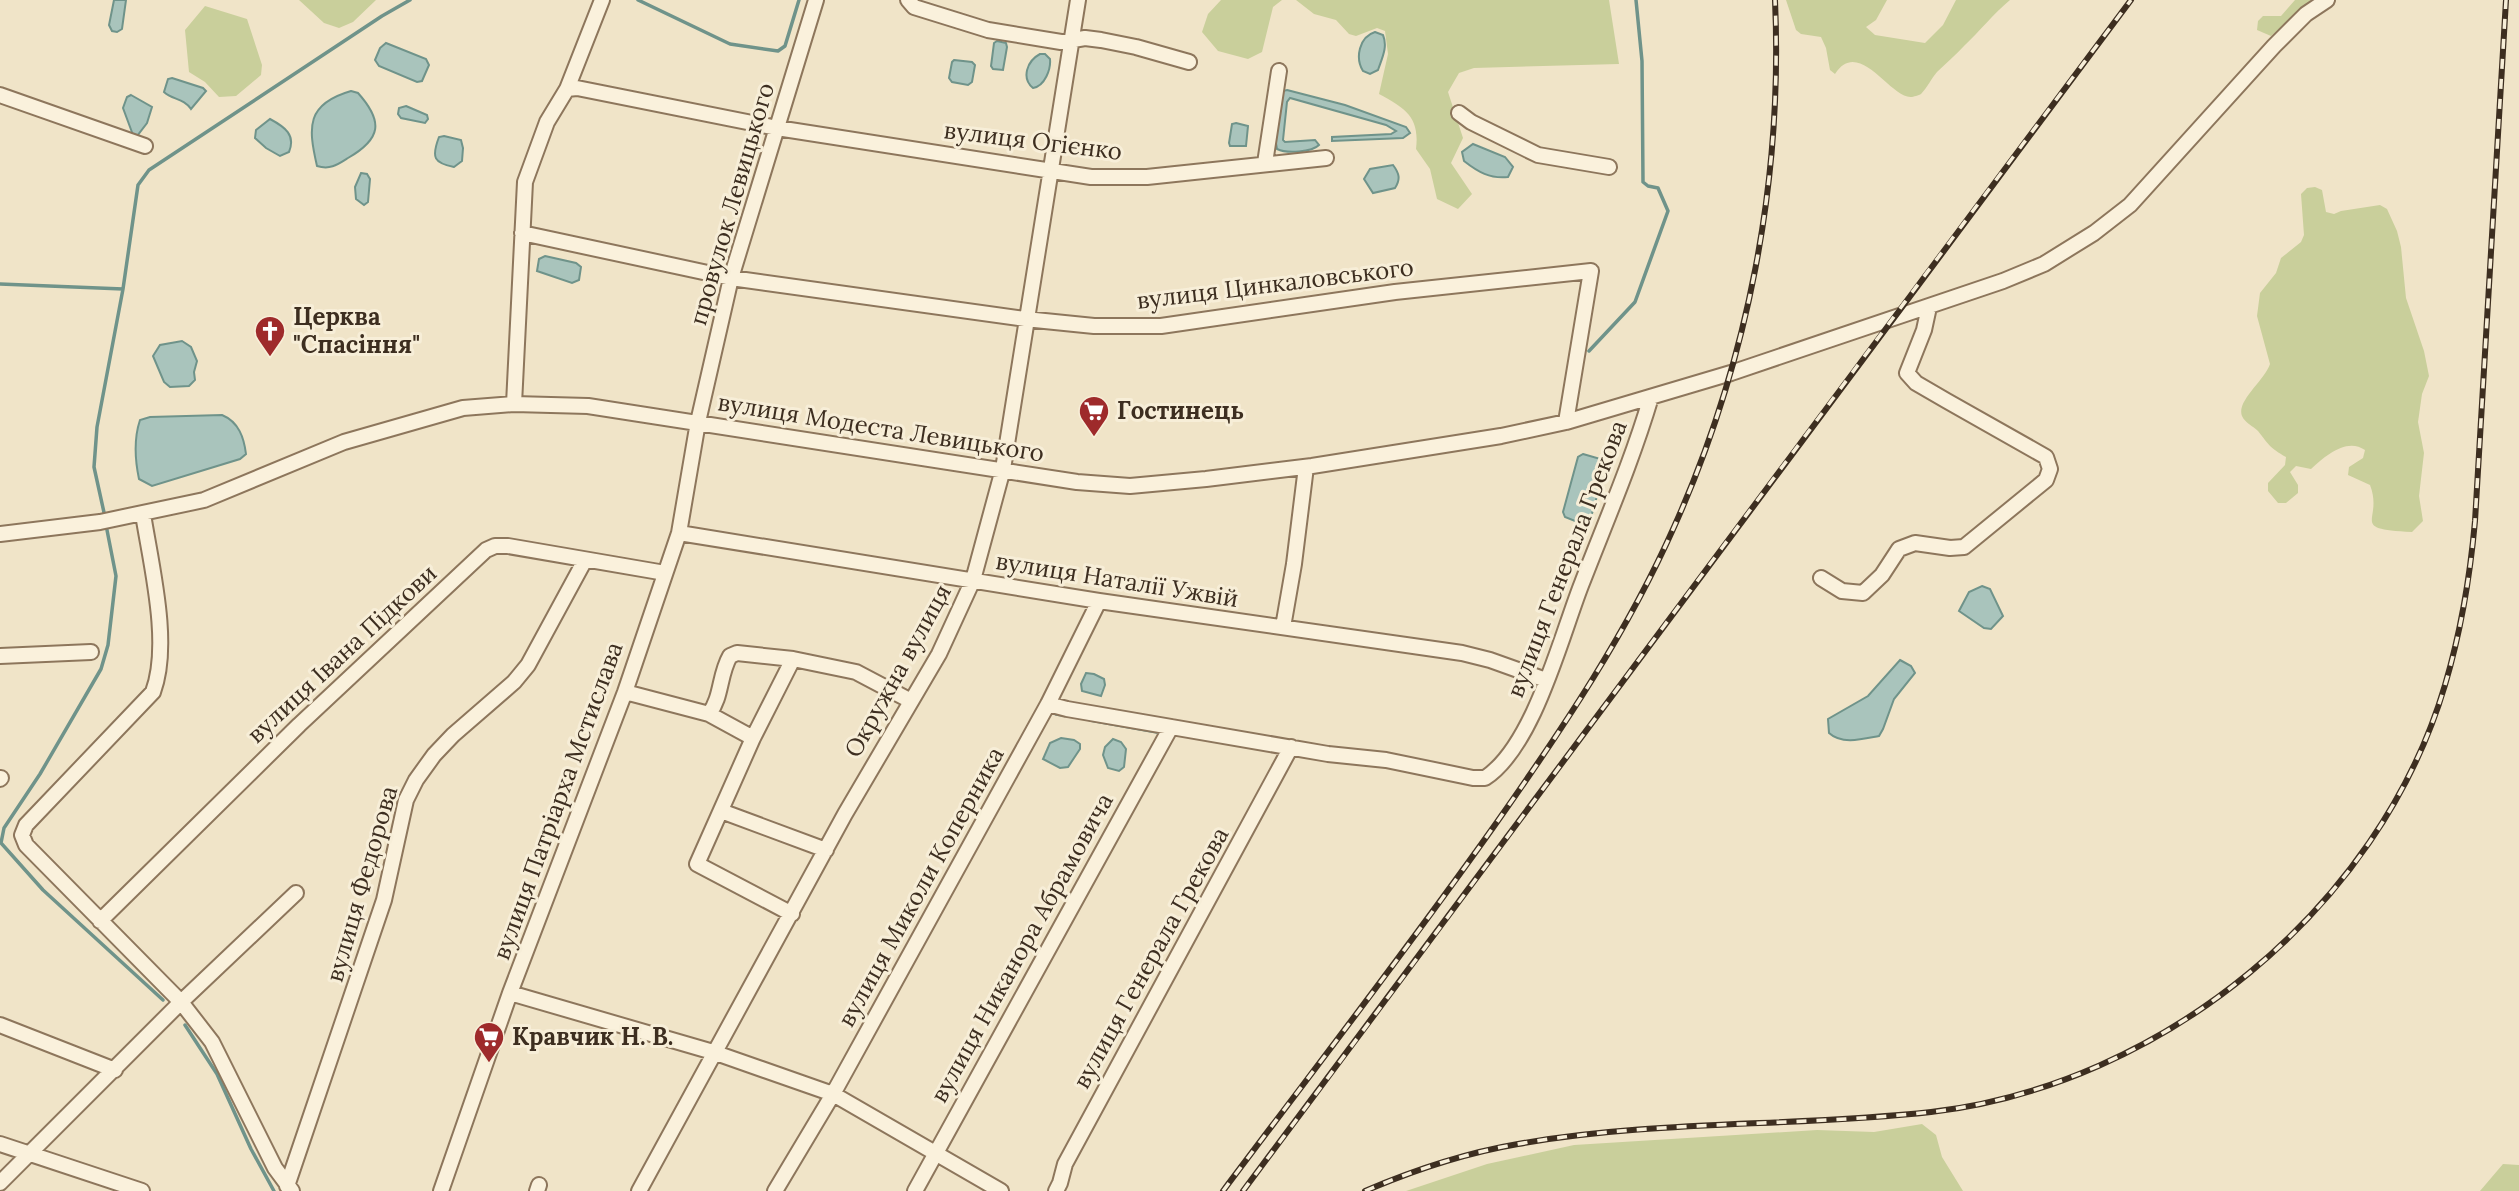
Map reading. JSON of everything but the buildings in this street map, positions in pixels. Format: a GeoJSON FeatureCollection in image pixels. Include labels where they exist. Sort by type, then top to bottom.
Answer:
{"type":"FeatureCollection","features":[{"type":"Feature","properties":{"kind":"street"},"geometry":{"type":"LineString","coordinates":[[514,404],[525,182],[547,122],[567,89],[602,0]]}},
{"type":"Feature","properties":{"kind":"street","name":"провулок Левицького"},"geometry":{"type":"LineString","coordinates":[[698,422],[731,278],[816,0]]}},
{"type":"Feature","properties":{"kind":"street"},"geometry":{"type":"LineString","coordinates":[[908,0],[914,7],[988,30],[1061,42],[1085,38],[1101,40],[1189,62]]}},
{"type":"Feature","properties":{"kind":"street","name":"Окружна вулиця"},"geometry":{"type":"LineString","coordinates":[[639,1191],[713,1052],[939,654],[972,580],[1003,469],[1078,0]]}},
{"type":"Feature","properties":{"kind":"street"},"geometry":{"type":"LineString","coordinates":[[1821,578],[1842,591],[1863,593],[1882,575],[1899,549],[1915,543],[1950,548],[1964,547],[2046,480],[2050,469],[2046,457],[1926,389],[1907,373],[1924,330],[1929,307],[2044,264],[2112,219],[2130,205],[2274,46],[2306,14],[2327,0]]}},
{"type":"Feature","properties":{"kind":"street"},"geometry":{"type":"LineString","coordinates":[[1265,163],[1279,71]]}},
{"type":"Feature","properties":{"kind":"street","name":"вулиця Огієнко"},"geometry":{"type":"LineString","coordinates":[[567,89],[577,88],[777,128],[1091,177],[1147,177],[1326,158]]}},
{"type":"Feature","properties":{"kind":"street"},"geometry":{"type":"LineString","coordinates":[[0,95],[145,146]]}},
{"type":"Feature","properties":{"kind":"street"},"geometry":{"type":"LineString","coordinates":[[1459,113],[1471,122],[1538,155],[1609,167]]}},
{"type":"Feature","properties":{"kind":"street","name":"вулиця Цинкаловського"},"geometry":{"type":"LineString","coordinates":[[522,233],[668,267],[731,278],[1025,319],[1094,326],[1161,326],[1395,292],[1591,271],[1566,422]]}},
{"type":"Feature","properties":{"kind":"street","name":"вулиця Модеста Левицького"},"geometry":{"type":"LineString","coordinates":[[0,534],[100,522],[204,500],[344,442],[463,408],[514,404],[588,406],[1077,482],[1130,486],[1306,467],[1501,436],[1566,422],[1929,307]]}},
{"type":"Feature","properties":{"kind":"street","name":"вулиця Генерала Грекова"},"geometry":{"type":"LineString","coordinates":[[1048,704],[1171,727],[1485,778],[1509,753],[1543,694],[1639,437],[1651,397]]}},
{"type":"Feature","properties":{"kind":"street","name":"вулиця Патріарха Мстислава"},"geometry":{"type":"LineString","coordinates":[[441,1191],[510,993],[625,692],[679,533],[698,422]]}},
{"type":"Feature","properties":{"kind":"street"},"geometry":{"type":"LineString","coordinates":[[1283,627],[1306,467]]}},
{"type":"Feature","properties":{"kind":"street"},"geometry":{"type":"LineString","coordinates":[[143,514],[161,654],[159,677],[153,692],[26,825],[22,835],[26,845],[181,1002],[212,1042],[262,1144],[289,1188]]}},
{"type":"Feature","properties":{"kind":"street","name":"вулиця Наталії Ужвій"},"geometry":{"type":"LineString","coordinates":[[679,533],[1099,601],[1462,653],[1546,680]]}},
{"type":"Feature","properties":{"kind":"street","name":"вулиця Івана Підкови"},"geometry":{"type":"LineString","coordinates":[[100,920],[299,724],[486,550],[495,546],[508,547],[665,573]]}},
{"type":"Feature","properties":{"kind":"street","name":"вулиця Федорова"},"geometry":{"type":"LineString","coordinates":[[289,1188],[384,900],[406,800],[416,780],[444,745],[514,682],[528,665],[585,560]]}},
{"type":"Feature","properties":{"kind":"street","name":"вулиця Миколи Коперника"},"geometry":{"type":"LineString","coordinates":[[775,1191],[833,1094],[1048,704],[1099,601]]}},
{"type":"Feature","properties":{"kind":"street"},"geometry":{"type":"LineString","coordinates":[[0,656],[91,652]]}},
{"type":"Feature","properties":{"kind":"street"},"geometry":{"type":"LineString","coordinates":[[709,714],[716,705],[725,665],[730,656],[737,653],[793,659],[856,672],[911,701]]}},
{"type":"Feature","properties":{"kind":"street"},"geometry":{"type":"LineString","coordinates":[[792,914],[697,864],[753,738],[793,659]]}},
{"type":"Feature","properties":{"kind":"street"},"geometry":{"type":"LineString","coordinates":[[625,692],[709,714],[753,738]]}},
{"type":"Feature","properties":{"kind":"street","name":"вулиця Никанора Абрамовича"},"geometry":{"type":"LineString","coordinates":[[915,1191],[1171,727]]}},
{"type":"Feature","properties":{"kind":"street","name":"вулиця Генерала Грекова"},"geometry":{"type":"LineString","coordinates":[[1056,1191],[1065,1164],[1291,747]]}},
{"type":"Feature","properties":{"kind":"street"},"geometry":{"type":"LineString","coordinates":[[721,811],[826,850]]}},
{"type":"Feature","properties":{"kind":"street"},"geometry":{"type":"LineString","coordinates":[[0,1183],[181,1002],[296,893]]}},
{"type":"Feature","properties":{"kind":"street"},"geometry":{"type":"LineString","coordinates":[[510,993],[713,1052],[833,1094],[1001,1191]]}},
{"type":"Feature","properties":{"kind":"street"},"geometry":{"type":"LineString","coordinates":[[0,1025],[115,1070]]}},
{"type":"Feature","properties":{"kind":"street"},"geometry":{"type":"LineString","coordinates":[[0,1144],[142,1191]]}},
{"type":"Feature","properties":{"kind":"green space"},"geometry":{"type":"Polygon","coordinates":[[[299,0],[376,0],[353,22],[339,28],[324,23],[299,0]]]}},
{"type":"Feature","properties":{"kind":"green space"},"geometry":{"type":"Polygon","coordinates":[[[1221,0],[1282,0],[1273,7],[1262,52],[1248,59],[1218,51],[1202,32],[1208,14],[1221,0]]]}},
{"type":"Feature","properties":{"kind":"green space"},"geometry":{"type":"Polygon","coordinates":[[[1296,0],[1609,0],[1619,64],[1474,68],[1459,73],[1448,92],[1463,138],[1451,163],[1472,194],[1458,209],[1437,199],[1430,169],[1416,149],[1416,129],[1409,115],[1379,94],[1388,54],[1385,31],[1377,28],[1356,36],[1349,34],[1336,20],[1314,14],[1296,0]]]}},
{"type":"Feature","properties":{"kind":"green space"},"geometry":{"type":"Polygon","coordinates":[[[1786,0],[1887,0],[1876,20],[1866,27],[1875,35],[1925,43],[1943,25],[1956,0],[2010,0],[1937,72],[1921,94],[1911,97],[1894,89],[1864,65],[1854,62],[1844,64],[1835,74],[1830,70],[1821,37],[1801,34],[1796,30],[1786,0]]]}},
{"type":"Feature","properties":{"kind":"green space"},"geometry":{"type":"Polygon","coordinates":[[[2295,0],[2311,0],[2271,36],[2257,30],[2258,21],[2263,16],[2281,16],[2295,0]]]}},
{"type":"Feature","properties":{"kind":"green space"},"geometry":{"type":"Polygon","coordinates":[[[205,6],[247,19],[262,65],[261,75],[236,96],[219,97],[205,82],[189,72],[185,30],[205,6]]]}},
{"type":"Feature","properties":{"kind":"green space"},"geometry":{"type":"Polygon","coordinates":[[[2307,188],[2322,190],[2326,212],[2334,214],[2380,205],[2387,209],[2397,231],[2406,298],[2424,351],[2429,376],[2422,394],[2418,422],[2424,453],[2419,496],[2423,521],[2412,532],[2392,531],[2374,525],[2370,485],[2348,475],[2349,467],[2363,458],[2365,450],[2358,447],[2337,450],[2311,469],[2296,466],[2290,472],[2298,485],[2298,493],[2286,503],[2278,503],[2268,491],[2268,483],[2285,465],[2286,457],[2270,446],[2242,416],[2243,404],[2270,364],[2257,316],[2260,293],[2276,273],[2281,258],[2301,242],[2304,235],[2301,194],[2307,188]]]}},
{"type":"Feature","properties":{"kind":"green space"},"geometry":{"type":"Polygon","coordinates":[[[1922,1124],[1936,1135],[1942,1157],[1963,1191],[1406,1191],[1487,1164],[1574,1145],[1817,1130],[1874,1132],[1922,1124]]]}},
{"type":"Feature","properties":{"kind":"green space"},"geometry":{"type":"Polygon","coordinates":[[[2503,1164],[2519,1165],[2519,1191],[2480,1191],[2503,1164]]]}},
{"type":"Feature","properties":{"kind":"water"},"geometry":{"type":"Polygon","coordinates":[[[114,0],[126,0],[122,29],[117,32],[112,31],[109,25],[114,0]]]}},
{"type":"Feature","properties":{"kind":"water"},"geometry":{"type":"Polygon","coordinates":[[[1375,32],[1383,35],[1385,48],[1378,70],[1370,74],[1363,71],[1359,54],[1365,38],[1375,32]]]}},
{"type":"Feature","properties":{"kind":"water"},"geometry":{"type":"Polygon","coordinates":[[[386,43],[426,59],[429,65],[422,81],[417,82],[379,66],[375,60],[380,48],[386,43]]]}},
{"type":"Feature","properties":{"kind":"water"},"geometry":{"type":"Polygon","coordinates":[[[994,43],[1006,43],[1007,47],[1003,70],[993,69],[991,66],[994,43]]]}},
{"type":"Feature","properties":{"kind":"water"},"geometry":{"type":"Polygon","coordinates":[[[1040,54],[1045,54],[1050,59],[1049,67],[1044,81],[1033,88],[1027,79],[1027,70],[1040,54]]]}},
{"type":"Feature","properties":{"kind":"water"},"geometry":{"type":"Polygon","coordinates":[[[954,60],[972,62],[975,65],[972,82],[968,85],[952,82],[949,78],[954,60]]]}},
{"type":"Feature","properties":{"kind":"water"},"geometry":{"type":"Polygon","coordinates":[[[172,78],[206,91],[191,109],[164,92],[168,79],[172,78]]]}},
{"type":"Feature","properties":{"kind":"water"},"geometry":{"type":"Polygon","coordinates":[[[351,91],[358,93],[372,113],[375,121],[373,137],[359,151],[337,165],[317,166],[312,129],[318,110],[336,96],[351,91]]]}},
{"type":"Feature","properties":{"kind":"water"},"geometry":{"type":"Polygon","coordinates":[[[1283,91],[1345,105],[1406,127],[1410,133],[1403,138],[1332,141],[1332,137],[1391,134],[1396,131],[1386,125],[1290,98],[1287,102],[1283,140],[1315,140],[1319,145],[1305,151],[1281,151],[1277,149],[1276,120],[1283,91]]]}},
{"type":"Feature","properties":{"kind":"water"},"geometry":{"type":"Polygon","coordinates":[[[131,95],[152,107],[147,123],[137,136],[133,135],[123,108],[127,97],[131,95]]]}},
{"type":"Feature","properties":{"kind":"water"},"geometry":{"type":"Polygon","coordinates":[[[406,106],[427,115],[428,119],[425,123],[401,118],[398,114],[399,108],[406,106]]]}},
{"type":"Feature","properties":{"kind":"water"},"geometry":{"type":"Polygon","coordinates":[[[270,119],[284,128],[290,136],[289,152],[280,156],[255,138],[256,130],[270,119]]]}},
{"type":"Feature","properties":{"kind":"water"},"geometry":{"type":"Polygon","coordinates":[[[1232,124],[1248,126],[1246,146],[1230,146],[1232,124]]]}},
{"type":"Feature","properties":{"kind":"water"},"geometry":{"type":"Polygon","coordinates":[[[439,137],[461,140],[462,161],[454,167],[442,164],[435,155],[439,137]]]}},
{"type":"Feature","properties":{"kind":"water"},"geometry":{"type":"Polygon","coordinates":[[[1473,144],[1505,157],[1513,167],[1508,177],[1484,174],[1464,161],[1462,152],[1473,144]]]}},
{"type":"Feature","properties":{"kind":"water"},"geometry":{"type":"Polygon","coordinates":[[[1393,165],[1398,176],[1395,188],[1373,193],[1364,179],[1370,169],[1393,165]]]}},
{"type":"Feature","properties":{"kind":"water"},"geometry":{"type":"Polygon","coordinates":[[[361,173],[367,174],[370,179],[368,202],[364,205],[356,199],[355,187],[361,173]]]}},
{"type":"Feature","properties":{"kind":"water"},"geometry":{"type":"Polygon","coordinates":[[[545,256],[576,263],[581,267],[579,280],[572,283],[537,271],[539,259],[545,256]]]}},
{"type":"Feature","properties":{"kind":"water"},"geometry":{"type":"Polygon","coordinates":[[[182,341],[191,347],[197,361],[195,380],[189,386],[170,387],[164,382],[153,356],[160,345],[182,341]]]}},
{"type":"Feature","properties":{"kind":"water"},"geometry":{"type":"Polygon","coordinates":[[[222,415],[237,426],[242,436],[246,454],[240,459],[152,486],[139,479],[136,449],[140,420],[150,417],[222,415]]]}},
{"type":"Feature","properties":{"kind":"water"},"geometry":{"type":"Polygon","coordinates":[[[1583,454],[1604,460],[1606,465],[1587,523],[1565,517],[1563,512],[1578,457],[1583,454]]]}},
{"type":"Feature","properties":{"kind":"water"},"geometry":{"type":"Polygon","coordinates":[[[1982,586],[1990,589],[2003,616],[1991,629],[1984,628],[1959,611],[1969,592],[1982,586]]]}},
{"type":"Feature","properties":{"kind":"water"},"geometry":{"type":"Polygon","coordinates":[[[1900,660],[1911,666],[1915,673],[1894,699],[1879,736],[1846,740],[1829,733],[1828,719],[1868,696],[1900,660]]]}},
{"type":"Feature","properties":{"kind":"water"},"geometry":{"type":"Polygon","coordinates":[[[1086,673],[1104,679],[1101,696],[1082,691],[1081,684],[1086,673]]]}},
{"type":"Feature","properties":{"kind":"water"},"geometry":{"type":"Polygon","coordinates":[[[1061,738],[1074,740],[1080,744],[1080,749],[1068,767],[1060,768],[1043,759],[1050,743],[1061,738]]]}},
{"type":"Feature","properties":{"kind":"water"},"geometry":{"type":"Polygon","coordinates":[[[1113,739],[1121,742],[1126,749],[1124,767],[1119,771],[1108,768],[1103,755],[1105,747],[1113,739]]]}},
{"type":"Feature","properties":{"kind":"waterway"},"geometry":{"type":"LineString","coordinates":[[123,289],[138,185],[149,170],[410,0]]}},
{"type":"Feature","properties":{"kind":"waterway"},"geometry":{"type":"LineString","coordinates":[[638,0],[730,44],[778,51],[785,46],[799,0]]}},
{"type":"Feature","properties":{"kind":"waterway"},"geometry":{"type":"LineString","coordinates":[[1589,351],[1635,302],[1668,211],[1658,188],[1643,182],[1642,61],[1636,0]]}},
{"type":"Feature","properties":{"kind":"waterway"},"geometry":{"type":"LineString","coordinates":[[0,284],[123,289],[97,427],[94,467],[105,517]]}},
{"type":"Feature","properties":{"kind":"waterway"},"geometry":{"type":"LineString","coordinates":[[106,525],[116,576],[108,645],[101,669],[40,774],[4,828],[1,843],[43,890],[163,1000]]}},
{"type":"Feature","properties":{"kind":"waterway"},"geometry":{"type":"LineString","coordinates":[[1056,714],[1069,716]]}},
{"type":"Feature","properties":{"kind":"waterway"},"geometry":{"type":"LineString","coordinates":[[1090,720],[1157,732]]}},
{"type":"Feature","properties":{"kind":"waterway"},"geometry":{"type":"LineString","coordinates":[[185,1025],[217,1074],[251,1149],[274,1191]]}},
{"type":"Feature","properties":{"kind":"railway"},"geometry":{"type":"LineString","coordinates":[[1223,1191],[1497,822],[1593,678],[1656,566],[1700,464],[1722,400],[1741,335],[1755,269],[1773,135],[1775,0]]}},
{"type":"Feature","properties":{"kind":"railway"},"geometry":{"type":"LineString","coordinates":[[1243,1191],[2131,0]]}},
{"type":"Feature","properties":{"kind":"railway"},"geometry":{"type":"LineString","coordinates":[[1365,1191],[1459,1157],[1569,1136],[1672,1127],[1879,1117],[1931,1112],[2017,1095],[2099,1065],[2178,1024],[2250,972],[2314,911],[2369,842],[2413,767],[2445,685],[2460,624],[2475,521],[2506,0]]}},
{"type":"Feature","properties":{"kind":"place","name":"Церква \"Спасіння\""},"geometry":{"type":"Point","coordinates":[270,358]}},
{"type":"Feature","properties":{"kind":"place","name":"Гостинець"},"geometry":{"type":"Point","coordinates":[1094,438]}},
{"type":"Feature","properties":{"kind":"place","name":"Кравчик Н. В."},"geometry":{"type":"Point","coordinates":[489,1064]}}]}
